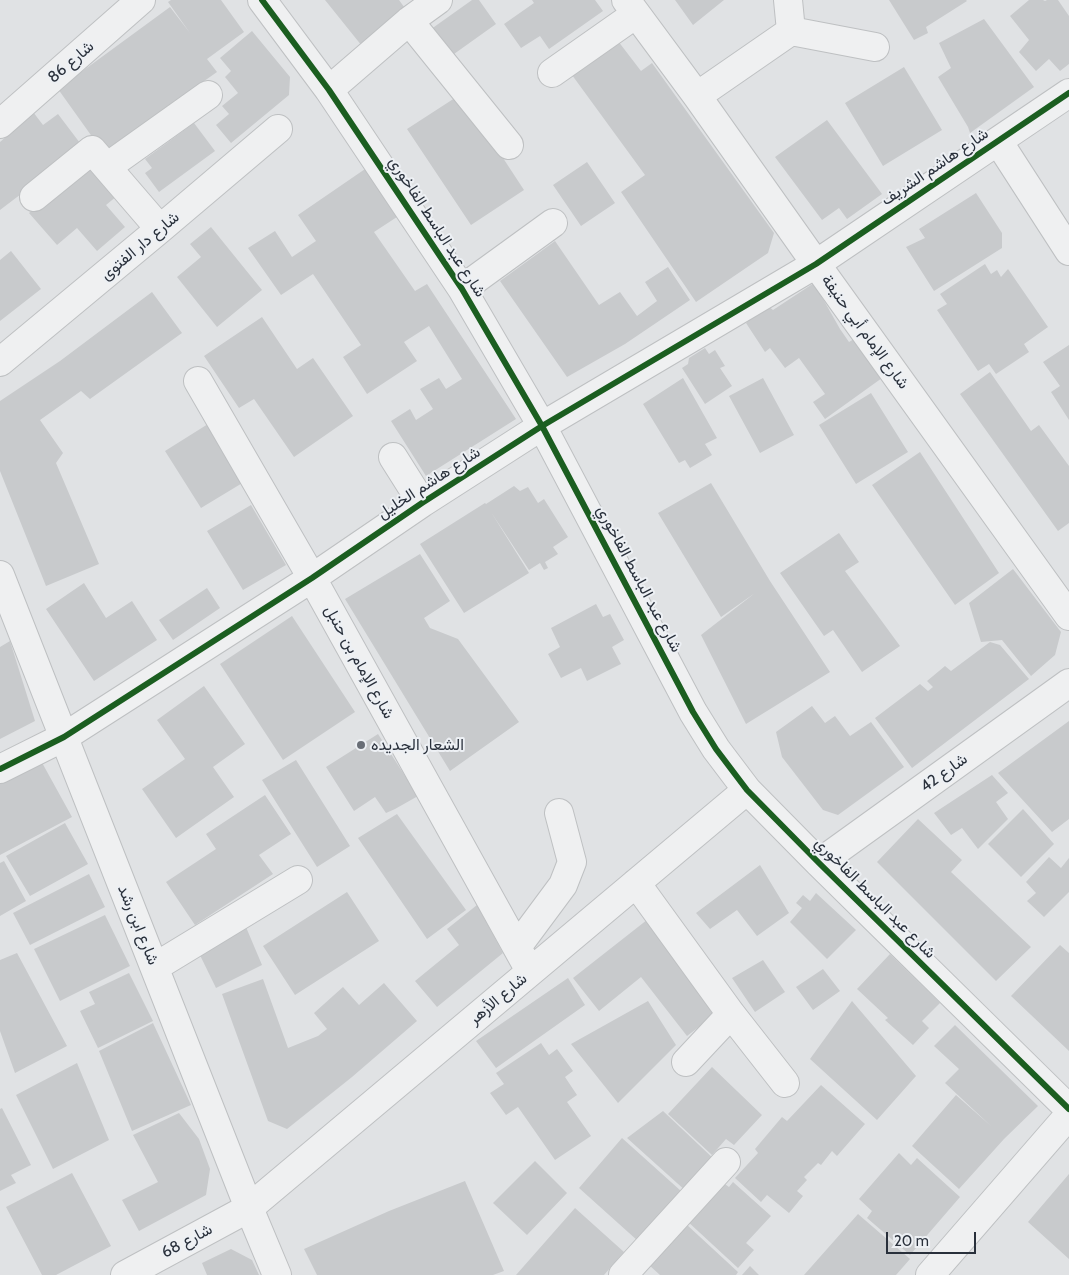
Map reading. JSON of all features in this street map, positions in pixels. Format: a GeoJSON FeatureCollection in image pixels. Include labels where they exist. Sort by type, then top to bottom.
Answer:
{"type":"FeatureCollection","features":[{"type":"Feature","properties":{"kind":"street","name":"شارع 86"},"geometry":{"type":"LineString","coordinates":[[0,124],[141,0]]}},
{"type":"Feature","properties":{"kind":"street","name":"شارع عبد الباسط الفاخوري"},"geometry":{"type":"LineString","coordinates":[[262,0],[329,90],[462,289],[542,426],[694,712],[716,749],[747,790],[1069,1109]]}},
{"type":"Feature","properties":{"kind":"street"},"geometry":{"type":"LineString","coordinates":[[329,90],[409,21],[438,0]]}},
{"type":"Feature","properties":{"kind":"street"},"geometry":{"type":"LineString","coordinates":[[788,0],[790,31]]}},
{"type":"Feature","properties":{"kind":"street"},"geometry":{"type":"LineString","coordinates":[[552,73],[631,7]]}},
{"type":"Feature","properties":{"kind":"street","name":"شارع الإمام أبي حنيفة"},"geometry":{"type":"LineString","coordinates":[[631,7],[697,96],[1069,616]]}},
{"type":"Feature","properties":{"kind":"street"},"geometry":{"type":"LineString","coordinates":[[409,21],[508,145]]}},
{"type":"Feature","properties":{"kind":"street"},"geometry":{"type":"LineString","coordinates":[[697,96],[790,31],[875,47]]}},
{"type":"Feature","properties":{"kind":"street","name":"شارع هاشم الشريف"},"geometry":{"type":"LineString","coordinates":[[816,264],[1069,93]]}},
{"type":"Feature","properties":{"kind":"street"},"geometry":{"type":"LineString","coordinates":[[107,167],[208,95]]}},
{"type":"Feature","properties":{"kind":"street","name":"شارع دار الفتوى"},"geometry":{"type":"LineString","coordinates":[[0,362],[160,230],[278,129]]}},
{"type":"Feature","properties":{"kind":"street"},"geometry":{"type":"LineString","coordinates":[[998,141],[1069,251]]}},
{"type":"Feature","properties":{"kind":"street"},"geometry":{"type":"LineString","coordinates":[[34,197],[92,150],[160,230]]}},
{"type":"Feature","properties":{"kind":"street"},"geometry":{"type":"LineString","coordinates":[[462,289],[553,223]]}},
{"type":"Feature","properties":{"kind":"street","name":"شارع هاشم الخليل"},"geometry":{"type":"LineString","coordinates":[[0,769],[64,737],[312,578],[422,503],[542,426],[816,264]]}},
{"type":"Feature","properties":{"kind":"street","name":"شارع الإمام بن حنبل"},"geometry":{"type":"LineString","coordinates":[[198,381],[312,578],[530,971]]}},
{"type":"Feature","properties":{"kind":"street"},"geometry":{"type":"LineString","coordinates":[[393,457],[422,503]]}},
{"type":"Feature","properties":{"kind":"street","name":"شارع ابن رشد"},"geometry":{"type":"LineString","coordinates":[[0,574],[277,1275]]}},
{"type":"Feature","properties":{"kind":"street","name":"شارع 42"},"geometry":{"type":"LineString","coordinates":[[819,863],[1069,683]]}},
{"type":"Feature","properties":{"kind":"street","name":"شارع الأزهر"},"geometry":{"type":"LineString","coordinates":[[249,1208],[747,790]]}},
{"type":"Feature","properties":{"kind":"street"},"geometry":{"type":"LineString","coordinates":[[517,947],[563,885],[572,862],[559,813]]}},
{"type":"Feature","properties":{"kind":"street"},"geometry":{"type":"LineString","coordinates":[[155,967],[298,880]]}},
{"type":"Feature","properties":{"kind":"street"},"geometry":{"type":"LineString","coordinates":[[636,883],[731,1014],[785,1084]]}},
{"type":"Feature","properties":{"kind":"street"},"geometry":{"type":"LineString","coordinates":[[686,1062],[731,1014]]}},
{"type":"Feature","properties":{"kind":"street"},"geometry":{"type":"LineString","coordinates":[[930,1275],[1069,1115]]}},
{"type":"Feature","properties":{"kind":"street"},"geometry":{"type":"LineString","coordinates":[[623,1275],[726,1162]]}},
{"type":"Feature","properties":{"kind":"street","name":"شارع 68"},"geometry":{"type":"LineString","coordinates":[[125,1275],[249,1208]]}},
{"type":"Feature","properties":{"kind":"building"},"geometry":{"type":"Polygon","coordinates":[[[171,0],[221,0],[244,32],[207,59],[217,72],[103,152],[58,89],[170,7],[190,33],[168,2],[171,0]]]}},
{"type":"Feature","properties":{"kind":"building"},"geometry":{"type":"Polygon","coordinates":[[[325,0],[399,0],[407,11],[362,46],[325,0]]]}},
{"type":"Feature","properties":{"kind":"building"},"geometry":{"type":"Polygon","coordinates":[[[472,0],[479,0],[496,24],[447,59],[427,32],[472,0]]]}},
{"type":"Feature","properties":{"kind":"building"},"geometry":{"type":"Polygon","coordinates":[[[532,0],[595,0],[603,11],[549,49],[540,36],[521,48],[504,24],[534,3],[532,0]]]}},
{"type":"Feature","properties":{"kind":"building"},"geometry":{"type":"Polygon","coordinates":[[[675,0],[724,0],[693,25],[675,0]]]}},
{"type":"Feature","properties":{"kind":"building"},"geometry":{"type":"Polygon","coordinates":[[[889,0],[967,1],[926,27],[928,33],[914,40],[889,0]]]}},
{"type":"Feature","properties":{"kind":"building"},"geometry":{"type":"Polygon","coordinates":[[[1029,0],[1058,0],[1069,16],[1069,64],[1060,71],[1049,59],[1036,71],[1019,52],[1029,40],[1010,16],[1029,0]]]}},
{"type":"Feature","properties":{"kind":"building"},"geometry":{"type":"Polygon","coordinates":[[[984,19],[1034,87],[970,133],[938,77],[951,68],[939,43],[984,19]]]}},
{"type":"Feature","properties":{"kind":"building"},"geometry":{"type":"Polygon","coordinates":[[[252,31],[290,77],[289,95],[231,143],[216,125],[229,114],[222,106],[238,93],[225,77],[231,71],[220,58],[252,31]]]}},
{"type":"Feature","properties":{"kind":"building"},"geometry":{"type":"Polygon","coordinates":[[[618,41],[641,71],[652,63],[774,233],[768,253],[696,302],[621,192],[645,175],[572,75],[618,41]]]}},
{"type":"Feature","properties":{"kind":"building"},"geometry":{"type":"Polygon","coordinates":[[[904,67],[942,130],[883,166],[845,103],[904,67]]]}},
{"type":"Feature","properties":{"kind":"building"},"geometry":{"type":"Polygon","coordinates":[[[461,94],[524,190],[471,225],[407,129],[461,94]]]}},
{"type":"Feature","properties":{"kind":"building"},"geometry":{"type":"Polygon","coordinates":[[[30,108],[43,125],[58,114],[83,147],[0,210],[0,142],[7,136],[2,129],[30,108]]]}},
{"type":"Feature","properties":{"kind":"building"},"geometry":{"type":"Polygon","coordinates":[[[827,120],[882,194],[847,219],[839,208],[822,220],[775,157],[827,120]]]}},
{"type":"Feature","properties":{"kind":"building"},"geometry":{"type":"Polygon","coordinates":[[[194,123],[215,151],[159,192],[145,173],[152,168],[145,159],[194,123]]]}},
{"type":"Feature","properties":{"kind":"building"},"geometry":{"type":"Polygon","coordinates":[[[587,162],[615,203],[581,226],[553,185],[587,162]]]}},
{"type":"Feature","properties":{"kind":"building"},"geometry":{"type":"Polygon","coordinates":[[[88,163],[117,196],[106,205],[125,227],[97,251],[77,228],[57,245],[29,213],[88,163]]]}},
{"type":"Feature","properties":{"kind":"building"},"geometry":{"type":"Polygon","coordinates":[[[368,167],[400,215],[374,232],[415,291],[427,284],[516,419],[426,476],[391,421],[410,409],[416,420],[433,409],[420,389],[439,378],[446,389],[462,379],[429,326],[404,342],[417,361],[367,394],[343,357],[361,345],[313,274],[281,295],[248,248],[275,231],[292,257],[316,241],[298,215],[368,167]]]}},
{"type":"Feature","properties":{"kind":"building"},"geometry":{"type":"Polygon","coordinates":[[[976,193],[1002,233],[1002,248],[934,291],[906,247],[925,238],[919,229],[976,193]]]}},
{"type":"Feature","properties":{"kind":"building"},"geometry":{"type":"Polygon","coordinates":[[[211,227],[262,290],[217,327],[177,277],[201,257],[190,244],[211,227]]]}},
{"type":"Feature","properties":{"kind":"building"},"geometry":{"type":"Polygon","coordinates":[[[555,241],[599,305],[620,292],[637,316],[657,301],[645,282],[668,267],[690,300],[625,344],[567,377],[500,281],[555,241]]]}},
{"type":"Feature","properties":{"kind":"building"},"geometry":{"type":"Polygon","coordinates":[[[11,251],[41,289],[0,321],[0,260],[11,251]]]}},
{"type":"Feature","properties":{"kind":"building"},"geometry":{"type":"Polygon","coordinates":[[[985,264],[991,274],[997,270],[1001,277],[1008,269],[1048,327],[1024,344],[1029,352],[996,374],[989,364],[978,371],[937,310],[947,304],[940,294],[985,264]]]}},
{"type":"Feature","properties":{"kind":"building"},"geometry":{"type":"Polygon","coordinates":[[[814,283],[849,342],[854,339],[882,378],[825,419],[813,402],[825,394],[799,358],[785,368],[770,348],[765,352],[746,323],[767,305],[773,310],[814,283]]]}},
{"type":"Feature","properties":{"kind":"building"},"geometry":{"type":"Polygon","coordinates":[[[152,292],[182,333],[90,399],[81,391],[40,420],[63,453],[56,463],[99,564],[46,586],[0,471],[0,401],[60,361],[152,292]]]}},
{"type":"Feature","properties":{"kind":"building"},"geometry":{"type":"Polygon","coordinates":[[[262,317],[297,369],[313,358],[353,416],[294,457],[254,399],[239,408],[204,356],[262,317]]]}},
{"type":"Feature","properties":{"kind":"building"},"geometry":{"type":"Polygon","coordinates":[[[1069,345],[1069,420],[1051,392],[1060,386],[1043,362],[1069,345]]]}},
{"type":"Feature","properties":{"kind":"building"},"geometry":{"type":"Polygon","coordinates":[[[705,348],[709,354],[715,350],[725,366],[720,368],[732,386],[705,404],[682,368],[688,364],[689,358],[705,348]]]}},
{"type":"Feature","properties":{"kind":"building"},"geometry":{"type":"Polygon","coordinates":[[[990,372],[1031,431],[1039,425],[1069,466],[1069,523],[1058,531],[960,394],[990,372]]]}},
{"type":"Feature","properties":{"kind":"building"},"geometry":{"type":"Polygon","coordinates":[[[683,378],[717,438],[705,444],[712,455],[690,468],[685,460],[679,463],[643,404],[683,378]]]}},
{"type":"Feature","properties":{"kind":"building"},"geometry":{"type":"Polygon","coordinates":[[[763,378],[794,435],[760,453],[729,396],[763,378]]]}},
{"type":"Feature","properties":{"kind":"building"},"geometry":{"type":"Polygon","coordinates":[[[871,393],[908,452],[856,484],[819,425],[871,393]]]}},
{"type":"Feature","properties":{"kind":"building"},"geometry":{"type":"Polygon","coordinates":[[[208,424],[244,482],[201,508],[165,451],[208,424]]]}},
{"type":"Feature","properties":{"kind":"building"},"geometry":{"type":"Polygon","coordinates":[[[920,452],[999,573],[955,605],[872,485],[920,452]]]}},
{"type":"Feature","properties":{"kind":"building"},"geometry":{"type":"Polygon","coordinates":[[[711,483],[770,581],[830,672],[746,724],[701,635],[755,593],[721,617],[658,513],[711,483]]]}},
{"type":"Feature","properties":{"kind":"building"},"geometry":{"type":"Polygon","coordinates":[[[514,486],[520,491],[528,487],[538,503],[544,499],[568,537],[553,547],[558,554],[545,562],[548,568],[544,570],[540,563],[529,570],[491,512],[529,573],[464,613],[420,544],[514,486]]]}},
{"type":"Feature","properties":{"kind":"building"},"geometry":{"type":"Polygon","coordinates":[[[251,505],[286,565],[243,590],[207,531],[251,505]]]}},
{"type":"Feature","properties":{"kind":"building"},"geometry":{"type":"Polygon","coordinates":[[[839,533],[859,562],[845,571],[900,646],[862,672],[833,630],[824,636],[780,573],[839,533]]]}},
{"type":"Feature","properties":{"kind":"building"},"geometry":{"type":"Polygon","coordinates":[[[420,554],[450,601],[424,618],[430,628],[458,639],[519,722],[450,771],[345,599],[420,554]]]}},
{"type":"Feature","properties":{"kind":"building"},"geometry":{"type":"Polygon","coordinates":[[[1013,569],[1061,632],[1055,655],[1031,676],[1002,640],[981,642],[969,603],[1013,569]]]}},
{"type":"Feature","properties":{"kind":"building"},"geometry":{"type":"Polygon","coordinates":[[[84,583],[106,618],[132,601],[157,640],[94,681],[46,609],[84,583]]]}},
{"type":"Feature","properties":{"kind":"building"},"geometry":{"type":"Polygon","coordinates":[[[207,588],[220,608],[173,640],[159,620],[207,588]]]}},
{"type":"Feature","properties":{"kind":"building"},"geometry":{"type":"Polygon","coordinates":[[[596,604],[603,617],[610,614],[624,640],[612,647],[621,664],[587,681],[581,668],[561,678],[548,654],[560,647],[551,628],[596,604]]]}},
{"type":"Feature","properties":{"kind":"building"},"geometry":{"type":"Polygon","coordinates":[[[292,616],[355,712],[283,760],[220,664],[292,616]]]}},
{"type":"Feature","properties":{"kind":"building"},"geometry":{"type":"Polygon","coordinates":[[[10,641],[35,721],[0,739],[0,647],[10,641]]]}},
{"type":"Feature","properties":{"kind":"building"},"geometry":{"type":"Polygon","coordinates":[[[990,642],[1000,645],[1029,679],[912,768],[875,718],[920,684],[928,691],[933,687],[927,681],[945,666],[951,671],[990,642]]]}},
{"type":"Feature","properties":{"kind":"building"},"geometry":{"type":"Polygon","coordinates":[[[204,686],[245,744],[213,767],[234,797],[176,838],[142,789],[185,759],[157,720],[204,686]]]}},
{"type":"Feature","properties":{"kind":"building"},"geometry":{"type":"Polygon","coordinates":[[[812,706],[825,723],[835,716],[850,736],[871,722],[904,767],[838,815],[823,810],[782,757],[776,732],[812,706]]]}},
{"type":"Feature","properties":{"kind":"building"},"geometry":{"type":"Polygon","coordinates":[[[1069,721],[1069,819],[1052,832],[998,773],[1069,721]]]}},
{"type":"Feature","properties":{"kind":"building"},"geometry":{"type":"Polygon","coordinates":[[[378,734],[418,796],[386,813],[375,797],[354,811],[326,767],[378,734]]]}},
{"type":"Feature","properties":{"kind":"building"},"geometry":{"type":"Polygon","coordinates":[[[40,759],[72,817],[0,855],[0,781],[40,759]]]}},
{"type":"Feature","properties":{"kind":"building"},"geometry":{"type":"Polygon","coordinates":[[[296,760],[350,846],[317,867],[262,780],[296,760]]]}},
{"type":"Feature","properties":{"kind":"building"},"geometry":{"type":"Polygon","coordinates":[[[992,775],[1008,793],[996,802],[1008,819],[978,849],[962,828],[951,835],[934,813],[992,775]]]}},
{"type":"Feature","properties":{"kind":"building"},"geometry":{"type":"Polygon","coordinates":[[[265,795],[291,834],[259,855],[273,874],[195,925],[166,882],[216,849],[206,834],[265,795]]]}},
{"type":"Feature","properties":{"kind":"building"},"geometry":{"type":"Polygon","coordinates":[[[1023,809],[1054,844],[1021,877],[988,844],[1023,809]]]}},
{"type":"Feature","properties":{"kind":"building"},"geometry":{"type":"Polygon","coordinates":[[[397,814],[466,910],[427,939],[358,838],[397,814]]]}},
{"type":"Feature","properties":{"kind":"building"},"geometry":{"type":"Polygon","coordinates":[[[918,819],[962,860],[951,872],[1031,947],[996,981],[877,862],[918,819]]]}},
{"type":"Feature","properties":{"kind":"building"},"geometry":{"type":"Polygon","coordinates":[[[65,823],[88,864],[30,896],[6,856],[65,823]]]}},
{"type":"Feature","properties":{"kind":"building"},"geometry":{"type":"Polygon","coordinates":[[[1049,857],[1061,868],[1069,858],[1069,892],[1044,917],[1027,901],[1036,893],[1026,882],[1049,857]]]}},
{"type":"Feature","properties":{"kind":"building"},"geometry":{"type":"Polygon","coordinates":[[[4,861],[26,901],[0,916],[0,863],[4,861]]]}},
{"type":"Feature","properties":{"kind":"building"},"geometry":{"type":"Polygon","coordinates":[[[760,865],[789,913],[757,936],[737,910],[710,929],[696,913],[760,865]]]}},
{"type":"Feature","properties":{"kind":"building"},"geometry":{"type":"Polygon","coordinates":[[[89,874],[105,907],[30,945],[13,913],[89,874]]]}},
{"type":"Feature","properties":{"kind":"building"},"geometry":{"type":"Polygon","coordinates":[[[347,892],[379,941],[295,995],[263,946],[347,892]]]}},
{"type":"Feature","properties":{"kind":"building"},"geometry":{"type":"Polygon","coordinates":[[[816,893],[856,930],[827,959],[790,922],[802,908],[796,903],[803,895],[810,901],[816,893]]]}},
{"type":"Feature","properties":{"kind":"building"},"geometry":{"type":"Polygon","coordinates":[[[477,905],[503,953],[437,1007],[415,981],[459,945],[447,929],[477,905]]]}},
{"type":"Feature","properties":{"kind":"building"},"geometry":{"type":"Polygon","coordinates":[[[105,915],[130,966],[60,1001],[34,949],[105,915]]]}},
{"type":"Feature","properties":{"kind":"building"},"geometry":{"type":"Polygon","coordinates":[[[652,916],[721,1010],[687,1036],[641,977],[599,1011],[573,978],[652,916]]]}},
{"type":"Feature","properties":{"kind":"building"},"geometry":{"type":"Polygon","coordinates":[[[243,920],[262,965],[216,988],[196,947],[243,920]]]}},
{"type":"Feature","properties":{"kind":"building"},"geometry":{"type":"Polygon","coordinates":[[[1060,945],[1069,953],[1069,1051],[1011,996],[1060,945]]]}},
{"type":"Feature","properties":{"kind":"building"},"geometry":{"type":"Polygon","coordinates":[[[17,953],[67,1046],[15,1073],[0,1031],[0,960],[17,953]]]}},
{"type":"Feature","properties":{"kind":"building"},"geometry":{"type":"Polygon","coordinates":[[[890,954],[940,1003],[922,1021],[929,1028],[913,1045],[885,1020],[888,1018],[857,989],[890,954]]]}},
{"type":"Feature","properties":{"kind":"building"},"geometry":{"type":"Polygon","coordinates":[[[763,960],[785,992],[755,1012],[732,978],[763,960]]]}},
{"type":"Feature","properties":{"kind":"building"},"geometry":{"type":"Polygon","coordinates":[[[823,969],[840,991],[813,1010],[796,987],[823,969]]]}},
{"type":"Feature","properties":{"kind":"building"},"geometry":{"type":"Polygon","coordinates":[[[129,973],[153,1021],[98,1048],[80,1011],[95,1004],[89,992],[129,973]]]}},
{"type":"Feature","properties":{"kind":"building"},"geometry":{"type":"Polygon","coordinates":[[[568,978],[585,1005],[496,1068],[476,1041],[568,978]]]}},
{"type":"Feature","properties":{"kind":"building"},"geometry":{"type":"Polygon","coordinates":[[[263,979],[288,1048],[318,1036],[327,1029],[314,1013],[343,987],[359,1005],[384,983],[417,1021],[352,1077],[287,1129],[268,1121],[222,994],[263,979]]]}},
{"type":"Feature","properties":{"kind":"building"},"geometry":{"type":"Polygon","coordinates":[[[648,1001],[676,1045],[618,1103],[571,1044],[648,1001]]]}},
{"type":"Feature","properties":{"kind":"building"},"geometry":{"type":"Polygon","coordinates":[[[852,1001],[916,1076],[877,1120],[810,1059],[852,1001]]]}},
{"type":"Feature","properties":{"kind":"building"},"geometry":{"type":"Polygon","coordinates":[[[153,1023],[191,1105],[132,1131],[99,1051],[153,1023]]]}},
{"type":"Feature","properties":{"kind":"building"},"geometry":{"type":"Polygon","coordinates":[[[955,1025],[1038,1106],[1004,1139],[959,1189],[912,1146],[956,1095],[991,1126],[945,1083],[959,1069],[934,1046],[955,1025]]]}},
{"type":"Feature","properties":{"kind":"building"},"geometry":{"type":"Polygon","coordinates":[[[541,1043],[549,1055],[557,1049],[573,1071],[565,1077],[577,1095],[567,1102],[591,1136],[555,1160],[518,1107],[506,1115],[490,1093],[504,1084],[496,1073],[541,1043]]]}},
{"type":"Feature","properties":{"kind":"building"},"geometry":{"type":"Polygon","coordinates":[[[77,1063],[109,1140],[53,1169],[16,1095],[77,1063]]]}},
{"type":"Feature","properties":{"kind":"building"},"geometry":{"type":"Polygon","coordinates":[[[712,1067],[762,1115],[734,1145],[726,1139],[712,1155],[668,1114],[712,1067]]]}},
{"type":"Feature","properties":{"kind":"building"},"geometry":{"type":"Polygon","coordinates":[[[821,1085],[865,1124],[837,1156],[832,1151],[821,1165],[818,1163],[804,1177],[807,1180],[797,1191],[803,1196],[789,1213],[767,1195],[761,1202],[735,1178],[758,1153],[755,1149],[782,1117],[787,1121],[821,1085]]]}},
{"type":"Feature","properties":{"kind":"building"},"geometry":{"type":"Polygon","coordinates":[[[2,1108],[31,1165],[11,1175],[16,1183],[0,1191],[0,1109],[2,1108]]]}},
{"type":"Feature","properties":{"kind":"building"},"geometry":{"type":"Polygon","coordinates":[[[663,1111],[716,1161],[687,1192],[627,1138],[663,1111]]]}},
{"type":"Feature","properties":{"kind":"building"},"geometry":{"type":"Polygon","coordinates":[[[179,1113],[199,1139],[210,1169],[206,1195],[139,1231],[122,1200],[158,1182],[133,1135],[179,1113]]]}},
{"type":"Feature","properties":{"kind":"building"},"geometry":{"type":"Polygon","coordinates":[[[622,1138],[681,1191],[638,1241],[579,1188],[622,1138]]]}},
{"type":"Feature","properties":{"kind":"building"},"geometry":{"type":"Polygon","coordinates":[[[899,1153],[911,1165],[917,1158],[960,1197],[910,1255],[867,1218],[872,1211],[859,1199],[899,1153]]]}},
{"type":"Feature","properties":{"kind":"building"},"geometry":{"type":"Polygon","coordinates":[[[535,1161],[567,1193],[527,1235],[493,1203],[535,1161]]]}},
{"type":"Feature","properties":{"kind":"building"},"geometry":{"type":"Polygon","coordinates":[[[72,1173],[111,1246],[56,1275],[42,1275],[6,1207],[72,1173]]]}},
{"type":"Feature","properties":{"kind":"building"},"geometry":{"type":"Polygon","coordinates":[[[1069,1174],[1069,1259],[1028,1222],[1069,1174]]]}},
{"type":"Feature","properties":{"kind":"building"},"geometry":{"type":"Polygon","coordinates":[[[465,1181],[504,1271],[493,1275],[317,1275],[304,1249],[389,1211],[465,1181]]]}},
{"type":"Feature","properties":{"kind":"building"},"geometry":{"type":"Polygon","coordinates":[[[722,1182],[729,1187],[733,1182],[771,1216],[746,1243],[754,1250],[738,1268],[686,1220],[722,1182]]]}},
{"type":"Feature","properties":{"kind":"building"},"geometry":{"type":"Polygon","coordinates":[[[575,1208],[624,1252],[604,1275],[516,1275],[575,1208]]]}},
{"type":"Feature","properties":{"kind":"building"},"geometry":{"type":"Polygon","coordinates":[[[858,1214],[910,1259],[896,1275],[804,1275],[858,1214]]]}},
{"type":"Feature","properties":{"kind":"building"},"geometry":{"type":"Polygon","coordinates":[[[686,1224],[738,1272],[736,1275],[660,1275],[649,1265],[686,1224]]]}},
{"type":"Feature","properties":{"kind":"building"},"geometry":{"type":"Polygon","coordinates":[[[231,1249],[252,1260],[259,1275],[207,1275],[202,1263],[231,1249]]]}},
{"type":"Feature","properties":{"kind":"building"},"geometry":{"type":"Polygon","coordinates":[[[750,1266],[759,1275],[742,1275],[750,1266]]]}},
{"type":"Feature","properties":{"kind":"cycle path"},"geometry":{"type":"LineString","coordinates":[[262,0],[329,90],[462,289],[542,426],[693,712],[716,749],[747,790],[1069,1109]]}},
{"type":"Feature","properties":{"kind":"cycle path"},"geometry":{"type":"LineString","coordinates":[[0,769],[64,737],[312,578],[422,503],[542,426],[816,264],[1069,93]]}},
{"type":"Feature","properties":{"kind":"place","name":"الشعار الجديده"},"geometry":{"type":"Point","coordinates":[361,745]}}]}
